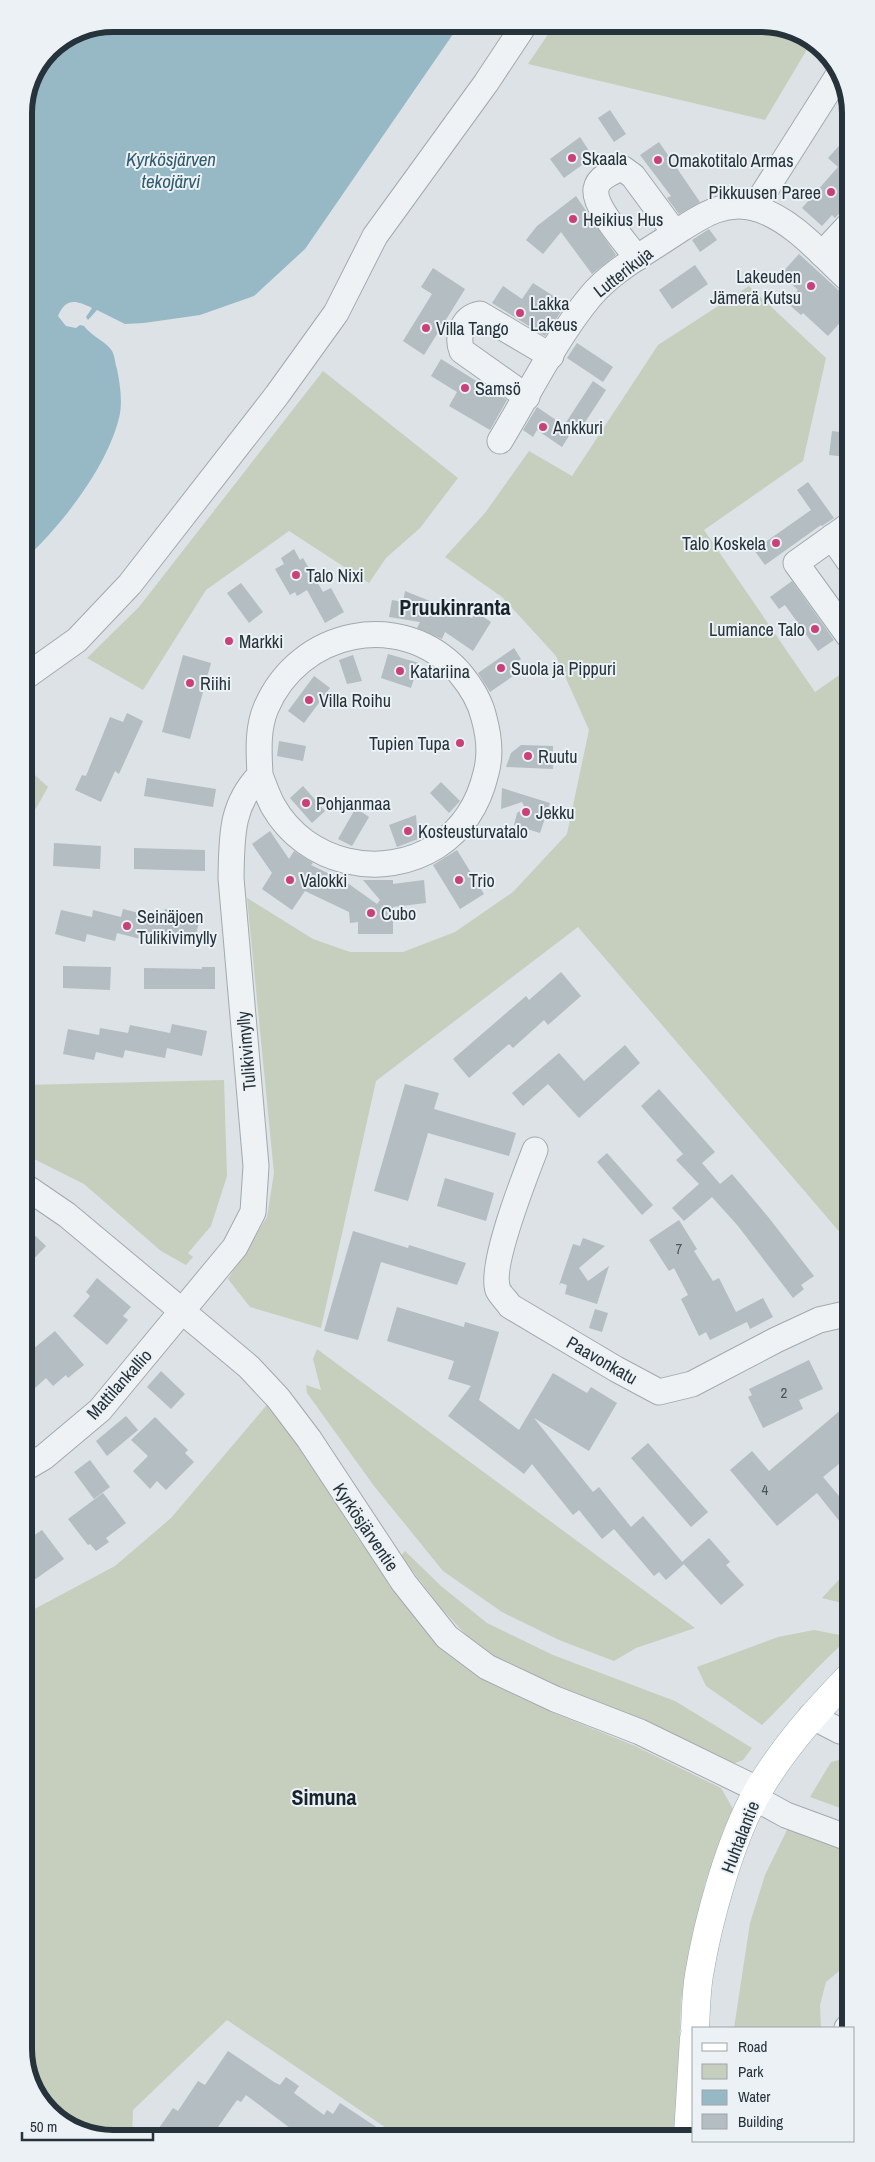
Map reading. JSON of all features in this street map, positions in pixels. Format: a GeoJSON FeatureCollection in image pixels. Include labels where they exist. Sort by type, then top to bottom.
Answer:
{"type":"FeatureCollection","features":[{"type":"Feature","properties":{"kind":"main road","name":"Huhtalantie"},"geometry":{"type":"LineString","coordinates":[[695,2027],[699,1975],[715,1908],[734,1846],[757,1794],[811,1716],[842,1684]]}},
{"type":"Feature","properties":{"kind":"main road"},"geometry":{"type":"LineString","coordinates":[[688,2130],[692,2070]]}},
{"type":"Feature","properties":{"kind":"street"},"geometry":{"type":"LineString","coordinates":[[33,672],[77,640],[130,584],[277,395],[336,314],[375,236],[519,33]]}},
{"type":"Feature","properties":{"kind":"street"},"geometry":{"type":"LineString","coordinates":[[754,208],[835,80]]}},
{"type":"Feature","properties":{"kind":"street"},"geometry":{"type":"LineString","coordinates":[[638,258],[601,209],[596,198],[596,188],[602,179],[611,172],[622,168],[632,176],[675,233]]}},
{"type":"Feature","properties":{"kind":"street","name":"Lutterikuja"},"geometry":{"type":"LineString","coordinates":[[500,441],[590,296],[622,268],[706,213],[731,205],[754,208],[782,221],[842,273]]}},
{"type":"Feature","properties":{"kind":"street"},"geometry":{"type":"LineString","coordinates":[[822,254],[842,232]]}},
{"type":"Feature","properties":{"kind":"street"},"geometry":{"type":"LineString","coordinates":[[527,398],[462,352],[459,343],[460,334],[466,322],[471,316],[480,314],[551,356]]}},
{"type":"Feature","properties":{"kind":"street"},"geometry":{"type":"LineString","coordinates":[[840,531],[796,562],[842,627]]}},
{"type":"Feature","properties":{"kind":"street"},"geometry":{"type":"LineString","coordinates":[[371,634],[399,637],[426,646],[449,662],[468,683],[482,708],[489,736],[489,765],[481,793],[467,818],[448,839],[423,854],[396,863],[367,865],[339,860],[313,848],[290,829],[273,806],[260,775],[258,744],[266,709],[283,678],[310,653],[342,638],[371,634]]}},
{"type":"Feature","properties":{"kind":"street","name":"Tulikivimylly"},"geometry":{"type":"LineString","coordinates":[[182,1312],[235,1247],[253,1212],[256,1166],[231,878],[232,835],[239,803],[249,786],[260,775]]}},
{"type":"Feature","properties":{"kind":"street","name":"Paavonkatu"},"geometry":{"type":"LineString","coordinates":[[535,1150],[508,1229],[497,1270],[498,1290],[510,1306],[616,1369],[659,1392],[692,1384],[819,1320],[842,1315]]}},
{"type":"Feature","properties":{"kind":"street","name":"Kyrkösjärventie"},"geometry":{"type":"LineString","coordinates":[[32,1192],[66,1215],[249,1367],[278,1398],[309,1439],[404,1583],[447,1636],[487,1667],[555,1699],[640,1732],[757,1794],[786,1815],[842,1836]]}},
{"type":"Feature","properties":{"kind":"street","name":"Mattilankallio"},"geometry":{"type":"LineString","coordinates":[[32,1465],[100,1410],[182,1312]]}},
{"type":"Feature","properties":{"kind":"street"},"geometry":{"type":"LineString","coordinates":[[811,1716],[842,1731]]}},
{"type":"Feature","properties":{"kind":"green space"},"geometry":{"type":"Polygon","coordinates":[[[549,33],[767,33],[788,37],[808,47],[765,120],[528,64],[549,33]]]}},
{"type":"Feature","properties":{"kind":"green space"},"geometry":{"type":"Polygon","coordinates":[[[749,286],[826,358],[803,461],[704,530],[815,692],[842,673],[842,1235],[578,927],[376,1081],[321,1328],[250,1307],[228,1279],[267,1217],[274,1173],[247,898],[313,939],[350,952],[403,952],[455,932],[513,892],[567,834],[589,730],[556,656],[502,597],[445,557],[485,513],[529,451],[572,476],[658,345],[749,286]]]}},
{"type":"Feature","properties":{"kind":"green space"},"geometry":{"type":"Polygon","coordinates":[[[323,371],[458,478],[420,528],[386,558],[369,583],[289,531],[206,590],[143,690],[87,658],[139,607],[323,371]]]}},
{"type":"Feature","properties":{"kind":"green space"},"geometry":{"type":"Polygon","coordinates":[[[33,773],[48,787],[33,814],[33,773]]]}},
{"type":"Feature","properties":{"kind":"green space"},"geometry":{"type":"Polygon","coordinates":[[[224,1080],[227,1176],[211,1226],[188,1253],[193,1257],[186,1265],[161,1251],[84,1184],[32,1158],[32,1085],[224,1080]]]}},
{"type":"Feature","properties":{"kind":"green space"},"geometry":{"type":"Polygon","coordinates":[[[317,1349],[695,1628],[636,1648],[614,1661],[559,1640],[502,1612],[443,1571],[374,1486],[307,1393],[306,1385],[321,1390],[313,1359],[317,1349]]]}},
{"type":"Feature","properties":{"kind":"green space"},"geometry":{"type":"Polygon","coordinates":[[[271,1400],[357,1537],[433,1638],[486,1681],[554,1713],[635,1746],[721,1788],[733,1809],[705,1883],[681,2001],[676,2130],[388,2129],[227,2020],[133,2110],[132,2129],[108,2129],[87,2125],[64,2113],[49,2098],[37,2075],[32,2048],[32,1610],[115,1566],[171,1518],[271,1400]]]}},
{"type":"Feature","properties":{"kind":"green space"},"geometry":{"type":"Polygon","coordinates":[[[405,1551],[441,1586],[487,1623],[553,1655],[675,1701],[752,1748],[743,1760],[730,1765],[531,1677],[495,1657],[468,1637],[442,1609],[401,1556],[405,1551]]]}},
{"type":"Feature","properties":{"kind":"green space"},"geometry":{"type":"Polygon","coordinates":[[[842,1577],[842,1603],[822,1598],[842,1577]]]}},
{"type":"Feature","properties":{"kind":"green space"},"geometry":{"type":"Polygon","coordinates":[[[814,1630],[842,1635],[842,1644],[762,1725],[706,1686],[697,1667],[778,1637],[814,1630]]]}},
{"type":"Feature","properties":{"kind":"green space"},"geometry":{"type":"Polygon","coordinates":[[[842,1759],[842,1809],[810,1797],[831,1762],[842,1759]]]}},
{"type":"Feature","properties":{"kind":"green space"},"geometry":{"type":"Polygon","coordinates":[[[788,1828],[842,1848],[842,1969],[826,1982],[820,2005],[821,2027],[734,2027],[750,1923],[765,1875],[788,1828]]]}},
{"type":"Feature","properties":{"kind":"water","name":"Kyrkösjärven tekojärvi"},"geometry":{"type":"Polygon","coordinates":[[[114,32],[454,33],[305,249],[254,296],[200,315],[125,324],[97,310],[88,320],[86,317],[92,308],[81,303],[72,302],[64,306],[58,316],[66,326],[76,328],[80,325],[84,326],[112,351],[120,387],[120,412],[113,437],[94,475],[54,530],[33,551],[33,108],[34,98],[46,68],[68,46],[98,34],[114,32]]]}},
{"type":"Feature","properties":{"kind":"building"},"geometry":{"type":"Polygon","coordinates":[[[610,110],[626,134],[614,142],[598,118],[610,110]]]}},
{"type":"Feature","properties":{"kind":"building","name":"Skaala"},"geometry":{"type":"Polygon","coordinates":[[[580,137],[593,157],[564,178],[550,159],[580,137]]]}},
{"type":"Feature","properties":{"kind":"building"},"geometry":{"type":"Polygon","coordinates":[[[659,142],[700,202],[679,214],[667,198],[671,196],[640,155],[659,142]]]}},
{"type":"Feature","properties":{"kind":"building","name":"Pikkuusen Paree"},"geometry":{"type":"Polygon","coordinates":[[[842,143],[842,210],[835,218],[832,215],[822,226],[802,208],[838,167],[828,158],[842,143]]]}},
{"type":"Feature","properties":{"kind":"building"},"geometry":{"type":"Polygon","coordinates":[[[576,196],[616,255],[592,274],[561,232],[543,254],[526,240],[537,226],[576,196]]]}},
{"type":"Feature","properties":{"kind":"building"},"geometry":{"type":"Polygon","coordinates":[[[709,229],[717,240],[700,252],[692,240],[709,229]]]}},
{"type":"Feature","properties":{"kind":"building"},"geometry":{"type":"Polygon","coordinates":[[[799,254],[842,293],[842,321],[828,336],[803,313],[801,315],[786,302],[798,290],[781,274],[799,254]]]}},
{"type":"Feature","properties":{"kind":"building"},"geometry":{"type":"Polygon","coordinates":[[[695,265],[708,284],[672,309],[659,290],[695,265]]]}},
{"type":"Feature","properties":{"kind":"building"},"geometry":{"type":"Polygon","coordinates":[[[433,268],[465,289],[424,355],[403,341],[432,294],[421,287],[433,268]]]}},
{"type":"Feature","properties":{"kind":"building"},"geometry":{"type":"Polygon","coordinates":[[[533,283],[566,304],[545,336],[492,303],[503,286],[522,299],[533,283]]]}},
{"type":"Feature","properties":{"kind":"building","name":"Ankkuri"},"geometry":{"type":"Polygon","coordinates":[[[577,343],[613,367],[603,382],[567,358],[577,343]]]}},
{"type":"Feature","properties":{"kind":"building"},"geometry":{"type":"Polygon","coordinates":[[[441,359],[507,400],[490,430],[449,406],[457,392],[431,376],[441,359]]]}},
{"type":"Feature","properties":{"kind":"building"},"geometry":{"type":"Polygon","coordinates":[[[593,381],[606,390],[578,433],[565,424],[593,381]]]}},
{"type":"Feature","properties":{"kind":"building","name":"Ankkuri"},"geometry":{"type":"Polygon","coordinates":[[[537,407],[572,431],[562,447],[537,430],[533,437],[523,430],[537,407]]]}},
{"type":"Feature","properties":{"kind":"building"},"geometry":{"type":"Polygon","coordinates":[[[832,431],[842,432],[842,456],[829,455],[832,431]]]}},
{"type":"Feature","properties":{"kind":"building"},"geometry":{"type":"Polygon","coordinates":[[[808,482],[834,518],[821,525],[765,565],[754,550],[811,510],[797,490],[808,482]]]}},
{"type":"Feature","properties":{"kind":"building"},"geometry":{"type":"Polygon","coordinates":[[[294,549],[300,560],[303,558],[323,592],[331,588],[344,612],[325,623],[307,590],[297,596],[295,592],[290,595],[275,569],[284,564],[281,558],[294,549]]]}},
{"type":"Feature","properties":{"kind":"building"},"geometry":{"type":"Polygon","coordinates":[[[792,581],[834,640],[818,651],[785,605],[779,609],[770,597],[792,581]]]}},
{"type":"Feature","properties":{"kind":"building"},"geometry":{"type":"Polygon","coordinates":[[[241,583],[263,612],[249,623],[227,593],[241,583]]]}},
{"type":"Feature","properties":{"kind":"building"},"geometry":{"type":"Polygon","coordinates":[[[405,591],[472,618],[476,612],[491,622],[473,651],[445,632],[442,639],[417,628],[420,622],[389,617],[392,600],[403,602],[405,591]]]}},
{"type":"Feature","properties":{"kind":"building","name":"Suola ja Pippuri"},"geometry":{"type":"Polygon","coordinates":[[[514,648],[521,659],[514,664],[519,672],[490,692],[478,673],[514,648]]]}},
{"type":"Feature","properties":{"kind":"building","name":"Katariina"},"geometry":{"type":"Polygon","coordinates":[[[388,654],[419,663],[411,688],[381,678],[388,654]]]}},
{"type":"Feature","properties":{"kind":"building","name":"Riihi"},"geometry":{"type":"Polygon","coordinates":[[[183,655],[211,663],[190,739],[162,732],[183,655]]]}},
{"type":"Feature","properties":{"kind":"building"},"geometry":{"type":"Polygon","coordinates":[[[353,655],[362,681],[347,684],[339,660],[353,655]]]}},
{"type":"Feature","properties":{"kind":"building","name":"Villa Roihu"},"geometry":{"type":"Polygon","coordinates":[[[314,676],[330,688],[304,723],[288,711],[314,676]]]}},
{"type":"Feature","properties":{"kind":"building"},"geometry":{"type":"Polygon","coordinates":[[[127,713],[143,721],[119,774],[115,771],[101,802],[75,790],[82,775],[86,776],[110,717],[123,722],[127,713]]]}},
{"type":"Feature","properties":{"kind":"building"},"geometry":{"type":"Polygon","coordinates":[[[279,741],[306,746],[303,761],[277,756],[279,741]]]}},
{"type":"Feature","properties":{"kind":"building","name":"Ruutu"},"geometry":{"type":"Polygon","coordinates":[[[521,745],[553,746],[553,769],[506,767],[511,753],[521,745]]]}},
{"type":"Feature","properties":{"kind":"building"},"geometry":{"type":"Polygon","coordinates":[[[147,778],[216,789],[213,807],[144,796],[147,778]]]}},
{"type":"Feature","properties":{"kind":"building"},"geometry":{"type":"Polygon","coordinates":[[[441,782],[460,801],[449,813],[430,793],[441,782]]]}},
{"type":"Feature","properties":{"kind":"building","name":"Pohjanmaa"},"geometry":{"type":"Polygon","coordinates":[[[303,786],[325,811],[312,823],[290,798],[303,786]]]}},
{"type":"Feature","properties":{"kind":"building","name":"Jekku"},"geometry":{"type":"Polygon","coordinates":[[[502,788],[550,803],[540,833],[514,825],[517,813],[525,808],[522,802],[501,809],[502,788]]]}},
{"type":"Feature","properties":{"kind":"building"},"geometry":{"type":"Polygon","coordinates":[[[354,811],[360,811],[369,817],[352,846],[338,839],[354,811]]]}},
{"type":"Feature","properties":{"kind":"building","name":"Kosteusturvatalo"},"geometry":{"type":"Polygon","coordinates":[[[416,815],[418,839],[397,847],[389,825],[416,815]]]}},
{"type":"Feature","properties":{"kind":"building"},"geometry":{"type":"Polygon","coordinates":[[[270,831],[289,859],[294,851],[313,863],[311,865],[346,882],[377,904],[380,900],[363,880],[393,880],[393,884],[424,880],[426,903],[393,907],[393,934],[358,934],[358,922],[350,923],[349,912],[305,891],[292,910],[262,889],[272,873],[252,844],[270,831]]]}},
{"type":"Feature","properties":{"kind":"building"},"geometry":{"type":"Polygon","coordinates":[[[54,843],[101,846],[100,869],[53,866],[54,843]]]}},
{"type":"Feature","properties":{"kind":"building"},"geometry":{"type":"Polygon","coordinates":[[[134,848],[205,850],[205,871],[134,869],[134,848]]]}},
{"type":"Feature","properties":{"kind":"building","name":"Trio"},"geometry":{"type":"Polygon","coordinates":[[[457,850],[484,894],[460,909],[433,865],[457,850]]]}},
{"type":"Feature","properties":{"kind":"building","name":"Seinäjoen Tulikivimylly"},"geometry":{"type":"Polygon","coordinates":[[[123,909],[162,919],[165,909],[200,918],[194,942],[159,934],[156,943],[117,933],[115,941],[87,934],[85,942],[55,934],[61,910],[92,917],[93,910],[121,917],[123,909]]]}},
{"type":"Feature","properties":{"kind":"building"},"geometry":{"type":"Polygon","coordinates":[[[63,966],[111,967],[110,990],[63,988],[63,966]]]}},
{"type":"Feature","properties":{"kind":"building"},"geometry":{"type":"Polygon","coordinates":[[[202,967],[215,967],[215,989],[144,989],[144,968],[202,969],[202,967]]]}},
{"type":"Feature","properties":{"kind":"building"},"geometry":{"type":"Polygon","coordinates":[[[561,972],[581,996],[548,1025],[544,1020],[513,1048],[509,1044],[469,1078],[453,1059],[526,996],[529,1000],[561,972]]]}},
{"type":"Feature","properties":{"kind":"building"},"geometry":{"type":"Polygon","coordinates":[[[172,1024],[207,1031],[202,1056],[167,1048],[165,1058],[125,1050],[123,1058],[96,1052],[94,1060],[63,1054],[68,1029],[99,1035],[100,1028],[128,1033],[130,1025],[170,1033],[172,1024]]]}},
{"type":"Feature","properties":{"kind":"building"},"geometry":{"type":"Polygon","coordinates":[[[625,1045],[640,1063],[579,1118],[548,1084],[523,1106],[512,1093],[559,1053],[584,1081],[625,1045]]]}},
{"type":"Feature","properties":{"kind":"building"},"geometry":{"type":"Polygon","coordinates":[[[405,1084],[439,1093],[434,1109],[516,1133],[509,1156],[428,1133],[408,1201],[374,1191],[405,1084]]]}},
{"type":"Feature","properties":{"kind":"building"},"geometry":{"type":"Polygon","coordinates":[[[659,1089],[715,1152],[702,1163],[720,1184],[732,1174],[814,1276],[801,1285],[804,1289],[793,1298],[738,1226],[712,1197],[684,1221],[672,1208],[699,1184],[676,1160],[683,1154],[641,1106],[659,1089]]]}},
{"type":"Feature","properties":{"kind":"building"},"geometry":{"type":"Polygon","coordinates":[[[607,1153],[653,1205],[642,1215],[597,1162],[607,1153]]]}},
{"type":"Feature","properties":{"kind":"building"},"geometry":{"type":"Polygon","coordinates":[[[445,1178],[494,1193],[486,1221],[437,1206],[445,1178]]]}},
{"type":"Feature","properties":{"kind":"building"},"geometry":{"type":"Polygon","coordinates":[[[679,1220],[697,1249],[694,1251],[713,1281],[719,1278],[736,1312],[763,1298],[773,1317],[750,1329],[747,1322],[710,1340],[706,1332],[699,1336],[681,1299],[688,1295],[674,1268],[669,1271],[649,1240],[679,1220]]]}},
{"type":"Feature","properties":{"kind":"building"},"geometry":{"type":"Polygon","coordinates":[[[353,1231],[408,1248],[409,1245],[466,1263],[457,1285],[381,1262],[358,1340],[324,1331],[353,1231]]]}},
{"type":"Feature","properties":{"kind":"building"},"geometry":{"type":"Polygon","coordinates":[[[32,1233],[46,1246],[32,1260],[32,1233]]]}},
{"type":"Feature","properties":{"kind":"building"},"geometry":{"type":"Polygon","coordinates":[[[583,1238],[605,1246],[579,1268],[588,1281],[609,1266],[597,1304],[565,1294],[567,1285],[561,1283],[559,1285],[573,1244],[580,1246],[583,1238]]]}},
{"type":"Feature","properties":{"kind":"building"},"geometry":{"type":"Polygon","coordinates":[[[97,1278],[131,1307],[123,1316],[128,1320],[107,1345],[73,1316],[90,1296],[86,1292],[97,1278]]]}},
{"type":"Feature","properties":{"kind":"building"},"geometry":{"type":"Polygon","coordinates":[[[397,1307],[464,1327],[465,1322],[499,1332],[479,1400],[519,1430],[553,1373],[587,1393],[591,1387],[617,1403],[589,1451],[534,1418],[593,1492],[599,1487],[631,1527],[643,1516],[684,1564],[666,1580],[659,1572],[654,1576],[614,1529],[602,1539],[579,1510],[573,1515],[532,1464],[524,1474],[448,1416],[471,1386],[448,1379],[454,1361],[387,1341],[397,1307]]]}},
{"type":"Feature","properties":{"kind":"building"},"geometry":{"type":"Polygon","coordinates":[[[595,1309],[608,1313],[602,1332],[589,1328],[595,1309]]]}},
{"type":"Feature","properties":{"kind":"building"},"geometry":{"type":"Polygon","coordinates":[[[55,1331],[84,1365],[68,1378],[66,1375],[53,1386],[46,1378],[35,1388],[32,1385],[32,1350],[55,1331]]]}},
{"type":"Feature","properties":{"kind":"building"},"geometry":{"type":"Polygon","coordinates":[[[809,1360],[823,1389],[799,1400],[803,1409],[763,1428],[748,1397],[752,1395],[749,1389],[809,1360]]]}},
{"type":"Feature","properties":{"kind":"building"},"geometry":{"type":"Polygon","coordinates":[[[161,1371],[185,1394],[171,1409],[147,1387],[161,1371]]]}},
{"type":"Feature","properties":{"kind":"building"},"geometry":{"type":"Polygon","coordinates":[[[842,1409],[842,1462],[823,1477],[842,1500],[842,1520],[840,1522],[817,1493],[777,1526],[730,1470],[752,1451],[769,1471],[842,1409]]]}},
{"type":"Feature","properties":{"kind":"building"},"geometry":{"type":"Polygon","coordinates":[[[126,1416],[138,1430],[107,1456],[96,1441],[126,1416]]]}},
{"type":"Feature","properties":{"kind":"building"},"geometry":{"type":"Polygon","coordinates":[[[155,1417],[188,1450],[185,1453],[194,1462],[166,1490],[157,1481],[150,1489],[133,1471],[148,1456],[131,1440],[155,1417]]]}},
{"type":"Feature","properties":{"kind":"building"},"geometry":{"type":"Polygon","coordinates":[[[648,1443],[708,1512],[691,1527],[631,1458],[648,1443]]]}},
{"type":"Feature","properties":{"kind":"building"},"geometry":{"type":"Polygon","coordinates":[[[90,1460],[110,1487],[94,1499],[74,1472],[90,1460]]]}},
{"type":"Feature","properties":{"kind":"building"},"geometry":{"type":"Polygon","coordinates":[[[103,1493],[126,1523],[106,1538],[109,1542],[96,1551],[90,1544],[88,1545],[68,1519],[103,1493]]]}},
{"type":"Feature","properties":{"kind":"building"},"geometry":{"type":"Polygon","coordinates":[[[42,1530],[64,1559],[32,1581],[32,1536],[42,1530]]]}},
{"type":"Feature","properties":{"kind":"building"},"geometry":{"type":"Polygon","coordinates":[[[709,1538],[730,1562],[726,1565],[744,1585],[721,1605],[682,1562],[709,1538]]]}},
{"type":"Feature","properties":{"kind":"building"},"geometry":{"type":"Polygon","coordinates":[[[228,2051],[280,2085],[286,2077],[299,2086],[294,2093],[324,2115],[327,2110],[333,2114],[340,2103],[380,2129],[292,2129],[246,2095],[241,2102],[237,2100],[217,2129],[158,2129],[173,2108],[178,2111],[198,2081],[205,2085],[228,2051]]]}},
{"type":"Feature","properties":{"kind":"place","name":"Skaala"},"geometry":{"type":"Point","coordinates":[572,158]}},
{"type":"Feature","properties":{"kind":"place","name":"Omakotitalo Armas"},"geometry":{"type":"Point","coordinates":[658,160]}},
{"type":"Feature","properties":{"kind":"place","name":"Pikkuusen Paree"},"geometry":{"type":"Point","coordinates":[831,192]}},
{"type":"Feature","properties":{"kind":"place","name":"Heikius Hus"},"geometry":{"type":"Point","coordinates":[573,219]}},
{"type":"Feature","properties":{"kind":"place","name":"Lakeuden Jämerä Kutsu"},"geometry":{"type":"Point","coordinates":[811,286]}},
{"type":"Feature","properties":{"kind":"place","name":"Lakka Lakeus"},"geometry":{"type":"Point","coordinates":[520,313]}},
{"type":"Feature","properties":{"kind":"place","name":"Villa Tango"},"geometry":{"type":"Point","coordinates":[426,328]}},
{"type":"Feature","properties":{"kind":"place","name":"Samsö"},"geometry":{"type":"Point","coordinates":[465,388]}},
{"type":"Feature","properties":{"kind":"place","name":"Ankkuri"},"geometry":{"type":"Point","coordinates":[543,427]}},
{"type":"Feature","properties":{"kind":"place","name":"Talo Koskela"},"geometry":{"type":"Point","coordinates":[776,543]}},
{"type":"Feature","properties":{"kind":"place","name":"Talo Nixi"},"geometry":{"type":"Point","coordinates":[296,575]}},
{"type":"Feature","properties":{"kind":"place","name":"Lumiance Talo"},"geometry":{"type":"Point","coordinates":[815,629]}},
{"type":"Feature","properties":{"kind":"place","name":"Markki"},"geometry":{"type":"Point","coordinates":[229,641]}},
{"type":"Feature","properties":{"kind":"place","name":"Suola ja Pippuri"},"geometry":{"type":"Point","coordinates":[501,668]}},
{"type":"Feature","properties":{"kind":"place","name":"Katariina"},"geometry":{"type":"Point","coordinates":[400,671]}},
{"type":"Feature","properties":{"kind":"place","name":"Riihi"},"geometry":{"type":"Point","coordinates":[190,683]}},
{"type":"Feature","properties":{"kind":"place","name":"Villa Roihu"},"geometry":{"type":"Point","coordinates":[309,700]}},
{"type":"Feature","properties":{"kind":"place","name":"Tupien Tupa"},"geometry":{"type":"Point","coordinates":[460,743]}},
{"type":"Feature","properties":{"kind":"place","name":"Ruutu"},"geometry":{"type":"Point","coordinates":[528,756]}},
{"type":"Feature","properties":{"kind":"place","name":"Pohjanmaa"},"geometry":{"type":"Point","coordinates":[306,803]}},
{"type":"Feature","properties":{"kind":"place","name":"Jekku"},"geometry":{"type":"Point","coordinates":[526,812]}},
{"type":"Feature","properties":{"kind":"place","name":"Kosteusturvatalo"},"geometry":{"type":"Point","coordinates":[408,831]}},
{"type":"Feature","properties":{"kind":"place","name":"Valokki"},"geometry":{"type":"Point","coordinates":[290,880]}},
{"type":"Feature","properties":{"kind":"place","name":"Trio"},"geometry":{"type":"Point","coordinates":[459,880]}},
{"type":"Feature","properties":{"kind":"place","name":"Cubo"},"geometry":{"type":"Point","coordinates":[371,913]}},
{"type":"Feature","properties":{"kind":"place","name":"Seinäjoen Tulikivimylly"},"geometry":{"type":"Point","coordinates":[127,926]}},
{"type":"Feature","properties":{"kind":"district","name":"Pruukinranta"},"geometry":{"type":"Point","coordinates":[455,607]}},
{"type":"Feature","properties":{"kind":"district","name":"Simuna"},"geometry":{"type":"Point","coordinates":[324,1797]}}]}
